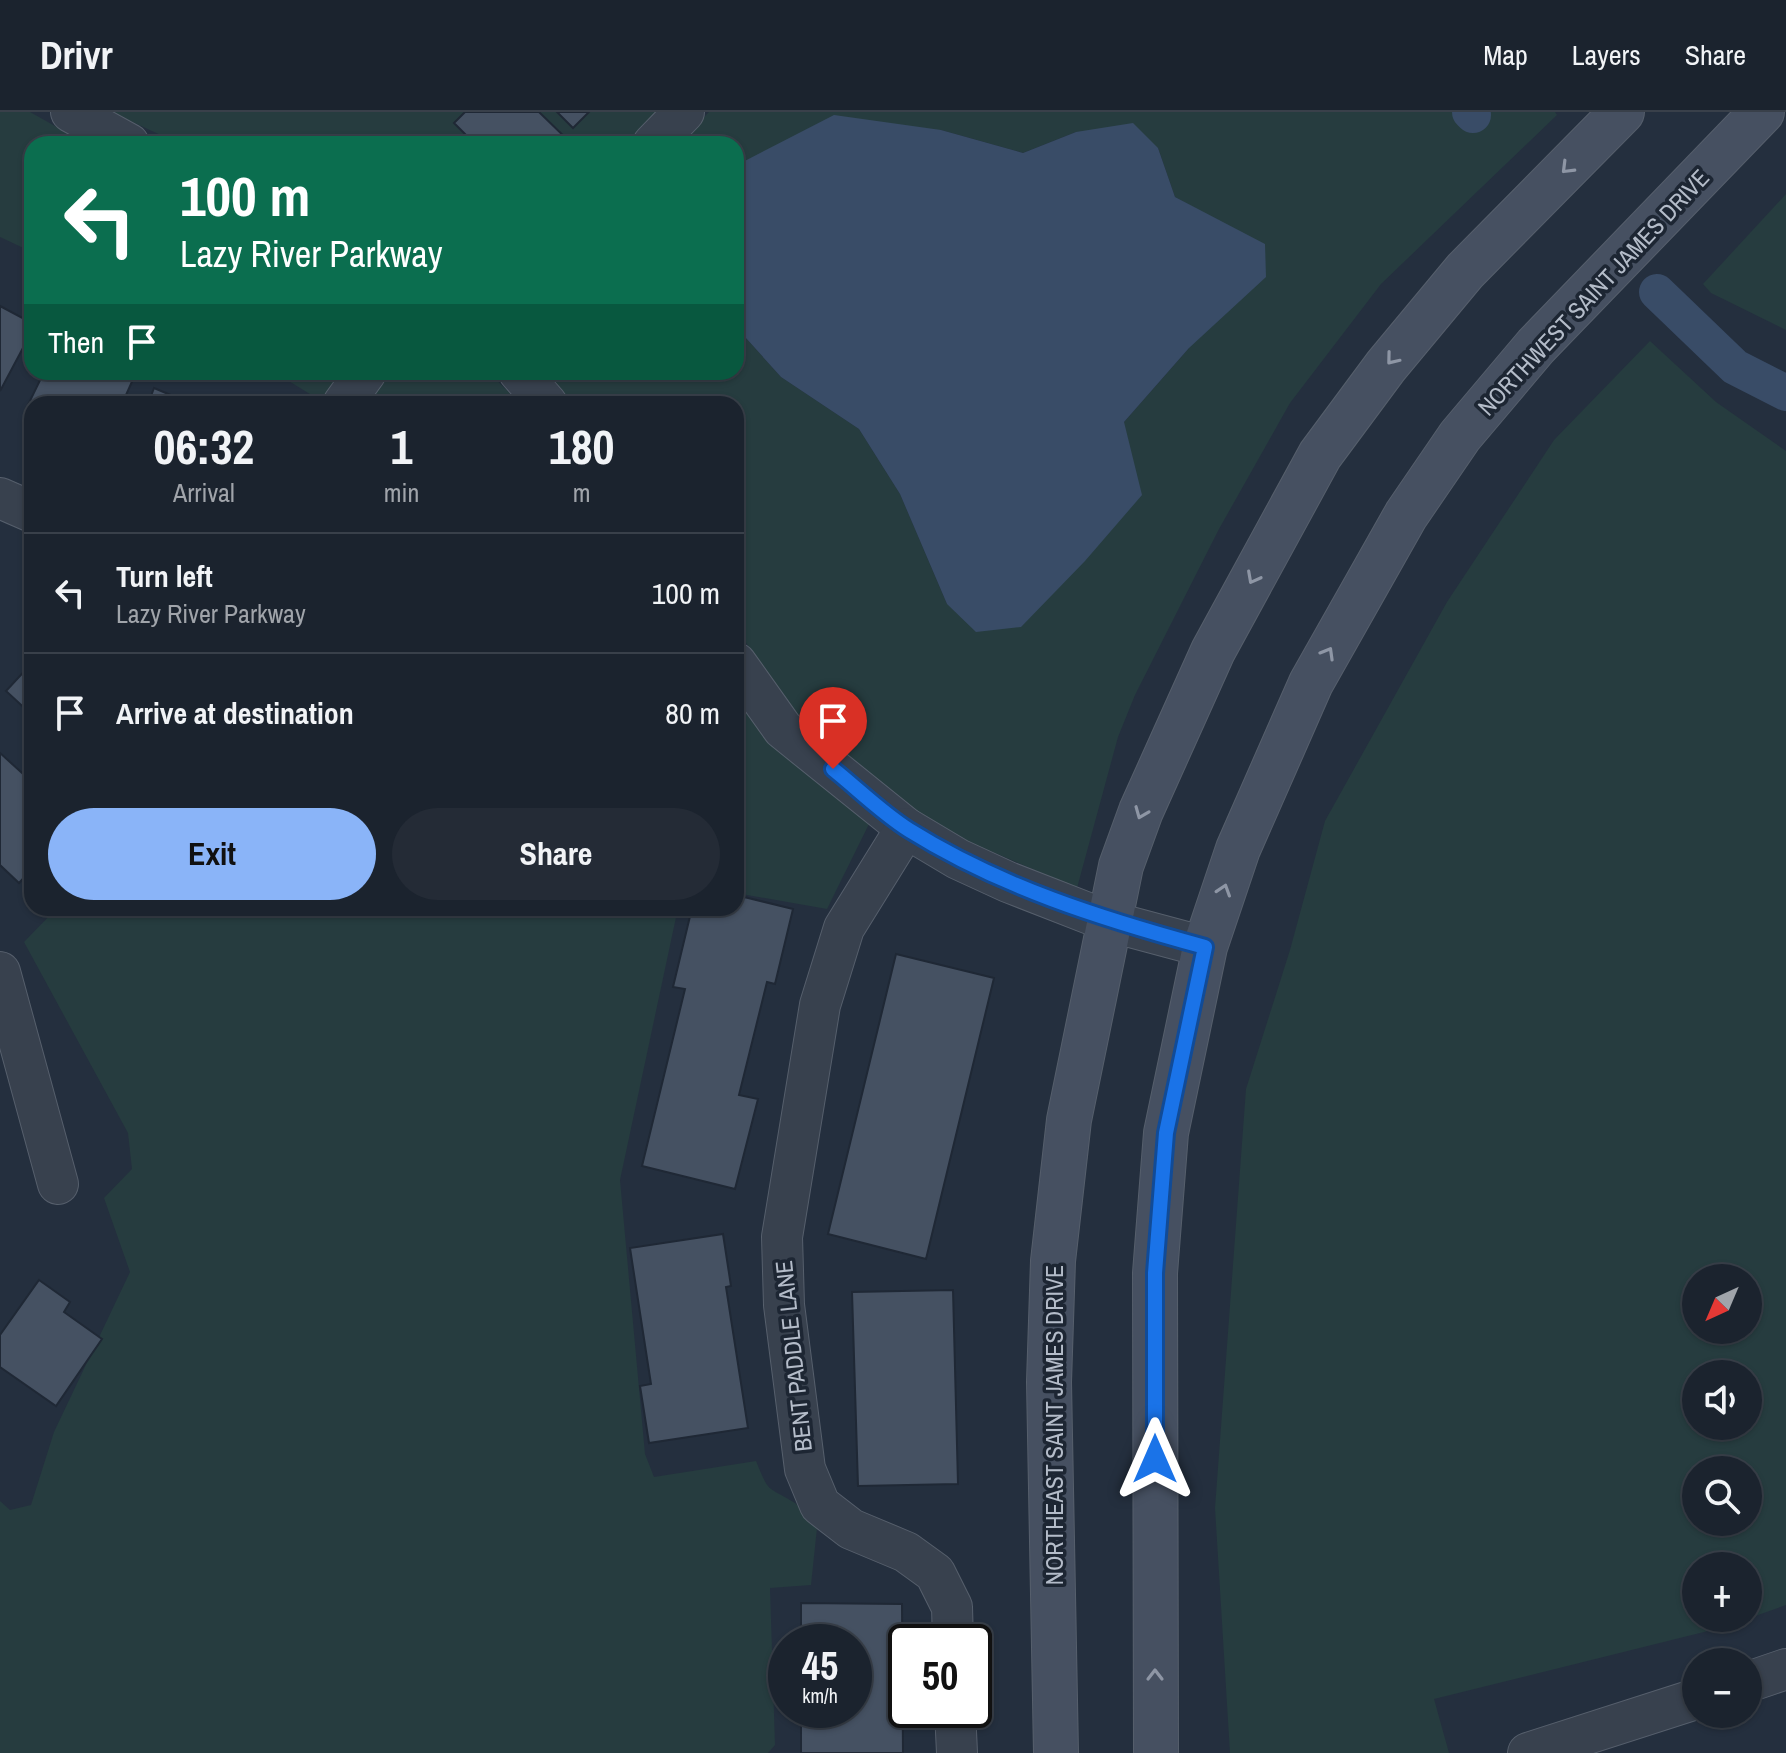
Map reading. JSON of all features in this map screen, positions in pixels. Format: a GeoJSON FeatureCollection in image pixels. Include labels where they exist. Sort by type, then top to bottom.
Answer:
{"type":"FeatureCollection","features":[{"type":"Feature","properties":{"kind":"main road","name":"NORTHEAST SAINT JAMES DRIVE"},"geometry":{"type":"LineString","coordinates":[[1056,1753],[1049,1382],[1053,1261],[1069,1120],[1121,866],[1141,811],[1213,651],[1320,455],[1386,366],[1465,271],[1622,112]]}},
{"type":"Feature","properties":{"kind":"main road","name":"NORTHWEST SAINT JAMES DRIVE"},"geometry":{"type":"LineString","coordinates":[[1156,1753],[1155,1273],[1166,1133],[1205,947],[1238,849],[1311,683],[1406,515],[1460,436],[1536,346],[1762,112]]}},
{"type":"Feature","properties":{"kind":"street"},"geometry":{"type":"LineString","coordinates":[[71,112],[114,136]]}},
{"type":"Feature","properties":{"kind":"street"},"geometry":{"type":"LineString","coordinates":[[661,136],[684,112]]}},
{"type":"Feature","properties":{"kind":"street"},"geometry":{"type":"LineString","coordinates":[[526,380],[540,396]]}},
{"type":"Feature","properties":{"kind":"street"},"geometry":{"type":"LineString","coordinates":[[744,674],[783,729],[906,828],[983,870],[1108,921],[1205,947]]}},
{"type":"Feature","properties":{"kind":"street","name":"BENT PADDLE LANE"},"geometry":{"type":"LineString","coordinates":[[906,828],[844,928],[820,1005],[782,1237],[784,1305],[805,1469],[820,1505],[851,1529],[906,1552],[935,1573],[952,1607],[952,1624]]}},
{"type":"Feature","properties":{"kind":"street"},"geometry":{"type":"LineString","coordinates":[[0,972],[58,1184]]}},
{"type":"Feature","properties":{"kind":"street"},"geometry":{"type":"LineString","coordinates":[[1762,1677],[1786,1669]]}},
{"type":"Feature","properties":{"kind":"street"},"geometry":{"type":"LineString","coordinates":[[1552,1750],[1682,1704]]}},
{"type":"Feature","properties":{"kind":"street"},"geometry":{"type":"LineString","coordinates":[[956,1728],[957,1753]]}},
{"type":"Feature","properties":{"kind":"green space"},"geometry":{"type":"Polygon","coordinates":[[[0,112],[30,112],[73,136],[24,136],[24,248],[0,237],[0,112]]]}},
{"type":"Feature","properties":{"kind":"green space"},"geometry":{"type":"Polygon","coordinates":[[[111,112],[659,112],[636,136],[163,136],[111,112]]]}},
{"type":"Feature","properties":{"kind":"green space"},"geometry":{"type":"Polygon","coordinates":[[[709,112],[1555,112],[1557,115],[1381,284],[1290,403],[1219,529],[1135,695],[1118,737],[1077,888],[969,842],[918,812],[798,715],[744,640],[744,396],[566,396],[552,380],[744,380],[744,336],[781,377],[859,429],[900,494],[947,604],[1124,422],[1189,348],[1216,220],[1175,197],[1158,148],[1076,132],[1023,153],[941,130],[744,164],[744,136],[686,136],[709,112]]]}},
{"type":"Feature","properties":{"kind":"green space"},"geometry":{"type":"Polygon","coordinates":[[[1786,194],[1786,330],[1711,293],[1703,284],[1786,194]]]}},
{"type":"Feature","properties":{"kind":"green space"},"geometry":{"type":"Polygon","coordinates":[[[1650,341],[1716,402],[1786,451],[1786,1605],[1762,1614],[1762,1552],[1682,1552],[1682,1632],[1704,1632],[1434,1699],[1449,1753],[1230,1753],[1215,1508],[1246,1089],[1290,950],[1325,821],[1447,602],[1554,440],[1650,341]]]}},
{"type":"Feature","properties":{"kind":"green space"},"geometry":{"type":"Polygon","coordinates":[[[287,380],[338,380],[327,396],[313,396],[287,380]]]}},
{"type":"Feature","properties":{"kind":"green space"},"geometry":{"type":"Polygon","coordinates":[[[382,380],[496,380],[513,396],[371,396],[382,380]]]}},
{"type":"Feature","properties":{"kind":"green space"},"geometry":{"type":"Polygon","coordinates":[[[744,705],[869,824],[827,909],[744,894],[744,705]]]}},
{"type":"Feature","properties":{"kind":"green space"},"geometry":{"type":"Polygon","coordinates":[[[49,916],[676,916],[620,1180],[645,1454],[654,1477],[756,1461],[770,1488],[795,1503],[817,1528],[811,1585],[770,1588],[768,1728],[774,1728],[775,1745],[768,1753],[0,1753],[0,1501],[10,1510],[31,1505],[54,1432],[130,1272],[104,1198],[132,1169],[128,1133],[24,942],[49,916]]]}},
{"type":"Feature","properties":{"kind":"water"},"geometry":{"type":"Polygon","coordinates":[[[834,115],[941,130],[1023,153],[1076,132],[1133,123],[1158,148],[1175,197],[1265,244],[1266,277],[1189,348],[1124,422],[1142,495],[1085,561],[1021,627],[976,632],[947,604],[900,494],[859,429],[781,377],[744,336],[744,161],[834,115]]]}},
{"type":"Feature","properties":{"kind":"building"},"geometry":{"type":"Polygon","coordinates":[[[465,112],[539,112],[564,136],[467,136],[454,123],[465,112]]]}},
{"type":"Feature","properties":{"kind":"building"},"geometry":{"type":"Polygon","coordinates":[[[557,112],[589,112],[573,128],[557,112]]]}},
{"type":"Feature","properties":{"kind":"building"},"geometry":{"type":"Polygon","coordinates":[[[0,306],[24,319],[24,346],[0,391],[0,306]]]}},
{"type":"Feature","properties":{"kind":"building"},"geometry":{"type":"Polygon","coordinates":[[[40,380],[133,380],[126,396],[32,396],[40,380]]]}},
{"type":"Feature","properties":{"kind":"building"},"geometry":{"type":"Polygon","coordinates":[[[154,388],[173,396],[151,396],[154,388]]]}},
{"type":"Feature","properties":{"kind":"building"},"geometry":{"type":"Polygon","coordinates":[[[24,672],[24,708],[6,691],[24,672]]]}},
{"type":"Feature","properties":{"kind":"building"},"geometry":{"type":"Polygon","coordinates":[[[0,753],[24,775],[24,878],[19,883],[0,865],[0,753]]]}},
{"type":"Feature","properties":{"kind":"building"},"geometry":{"type":"Polygon","coordinates":[[[744,897],[793,909],[775,984],[767,982],[739,1095],[758,1099],[735,1189],[642,1166],[685,989],[673,987],[690,916],[744,916],[744,897]]]}},
{"type":"Feature","properties":{"kind":"building"},"geometry":{"type":"Polygon","coordinates":[[[896,954],[994,978],[926,1259],[828,1234],[896,954]]]}},
{"type":"Feature","properties":{"kind":"building"},"geometry":{"type":"Polygon","coordinates":[[[723,1234],[731,1286],[726,1287],[748,1428],[649,1443],[640,1386],[651,1384],[630,1248],[723,1234]]]}},
{"type":"Feature","properties":{"kind":"building"},"geometry":{"type":"Polygon","coordinates":[[[39,1280],[70,1302],[64,1312],[102,1339],[56,1406],[0,1367],[0,1335],[39,1280]]]}},
{"type":"Feature","properties":{"kind":"building"},"geometry":{"type":"Polygon","coordinates":[[[953,1290],[958,1484],[858,1486],[852,1292],[953,1290]]]}},
{"type":"Feature","properties":{"kind":"building"},"geometry":{"type":"Polygon","coordinates":[[[801,1603],[902,1604],[902,1624],[888,1624],[888,1728],[903,1728],[903,1753],[801,1753],[801,1728],[872,1728],[872,1624],[801,1624],[801,1603]]]}},
{"type":"Feature","properties":{"kind":"waterway"},"geometry":{"type":"LineString","coordinates":[[1470,112],[1473,115]]}},
{"type":"Feature","properties":{"kind":"waterway"},"geometry":{"type":"LineString","coordinates":[[1657,292],[1735,367],[1786,393]]}},
{"type":"Feature","properties":{"kind":"route"},"geometry":{"type":"LineString","coordinates":[[833,769],[906,828],[958,859],[1108,921],[1205,947],[1166,1133],[1155,1273],[1155,1459]]}}]}
